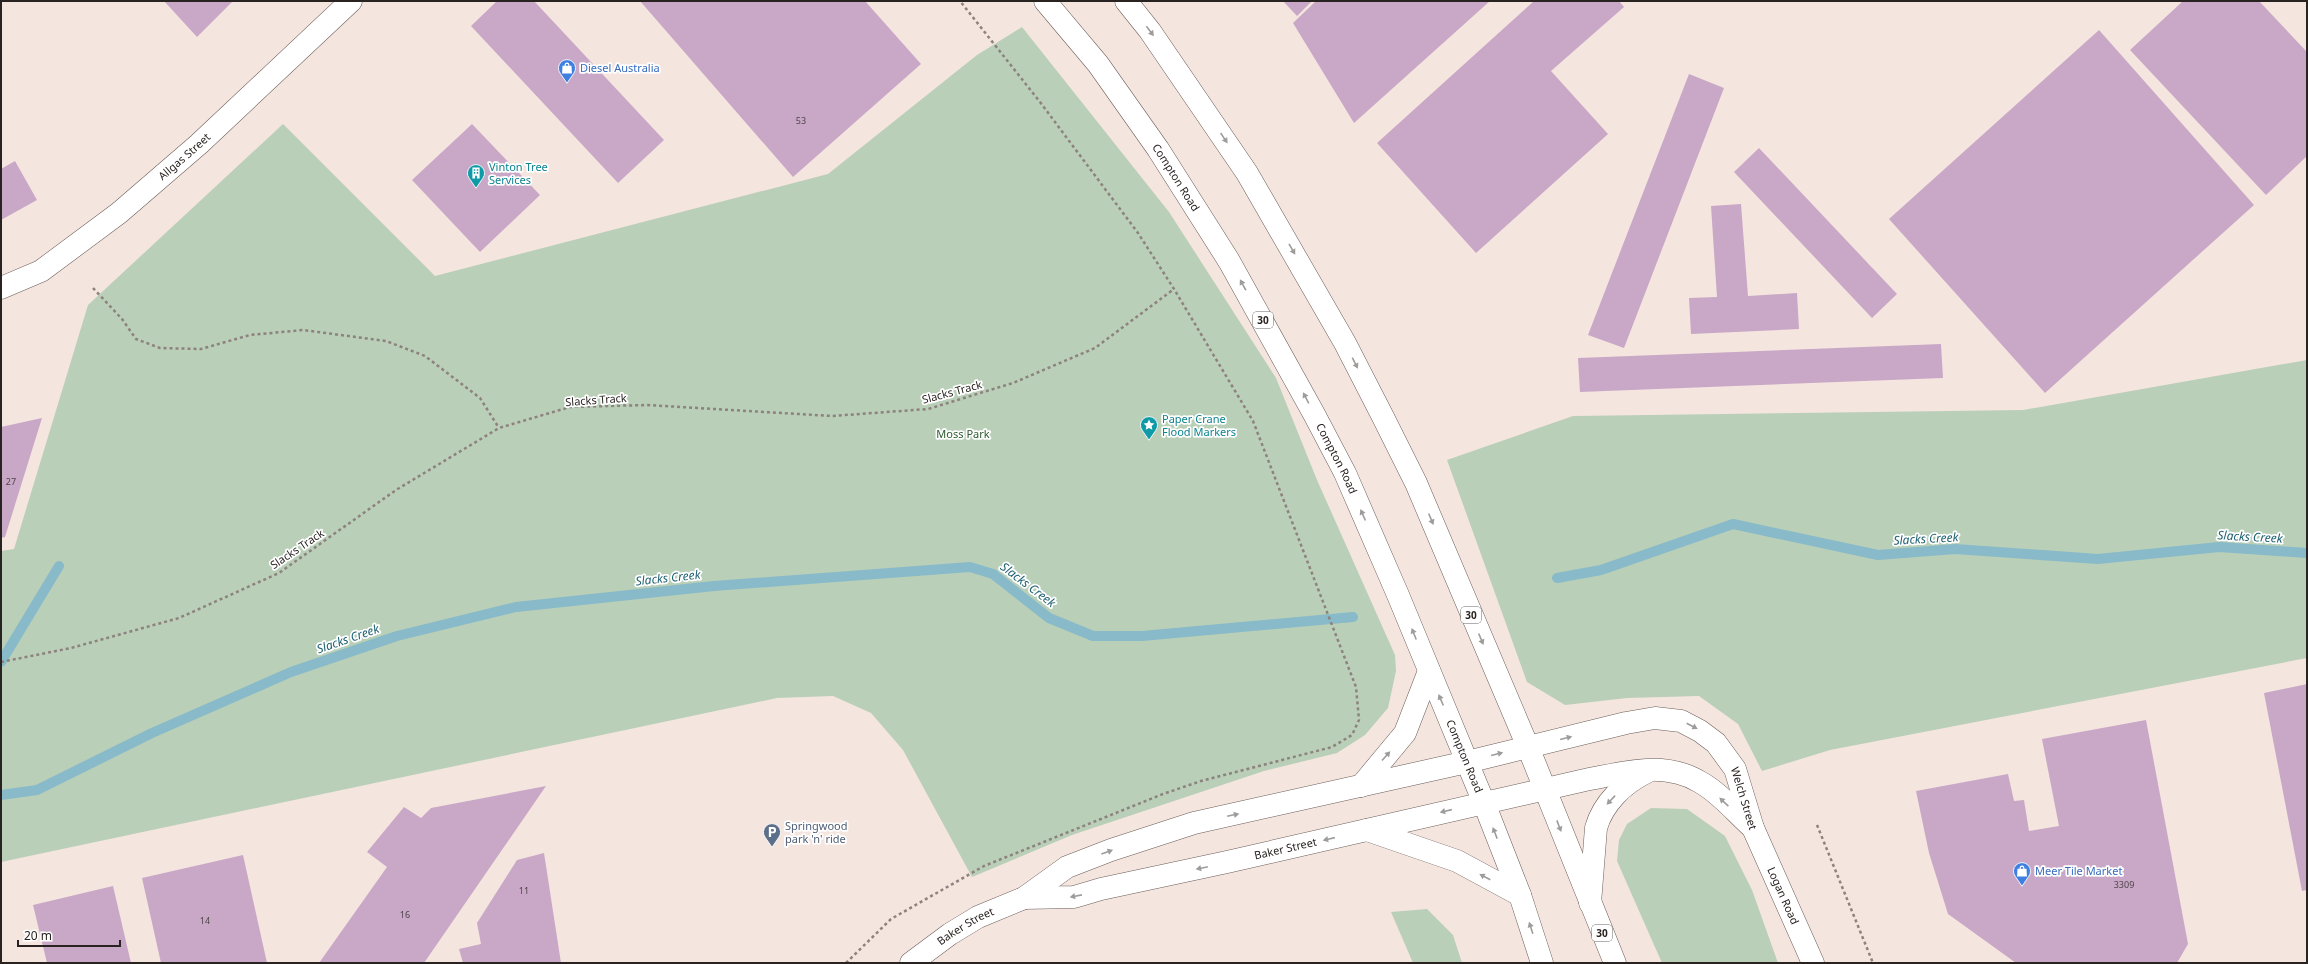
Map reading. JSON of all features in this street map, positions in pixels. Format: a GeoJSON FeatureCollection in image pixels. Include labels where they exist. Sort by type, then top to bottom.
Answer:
{"type":"FeatureCollection","features":[{"type":"Feature","properties":{"kind":"street","name":"Allgas Street"},"geometry":{"type":"LineString","coordinates":[[1,288],[41,271],[119,213],[199,144],[351,1]]}},
{"type":"Feature","properties":{"kind":"street","name":"Compton Road"},"geometry":{"type":"LineString","coordinates":[[1045,1],[1098,64],[1158,148],[1229,261],[1345,473],[1484,803],[1520,895],[1542,963]]}},
{"type":"Feature","properties":{"kind":"street","name":"30"},"geometry":{"type":"LineString","coordinates":[[1126,1],[1155,37],[1247,173],[1345,343],[1416,483],[1528,747],[1615,963]]}},
{"type":"Feature","properties":{"kind":"street"},"geometry":{"type":"LineString","coordinates":[[1361,786],[1406,734],[1429,671]]}},
{"type":"Feature","properties":{"kind":"street","name":"Welch Street"},"geometry":{"type":"LineString","coordinates":[[1528,747],[1644,720],[1660,718],[1681,721],[1700,730],[1716,743],[1729,760],[1735,769],[1753,828]]}},
{"type":"Feature","properties":{"kind":"street","name":"Baker Street"},"geometry":{"type":"LineString","coordinates":[[911,963],[950,934],[978,917],[1024,898],[1067,867],[1111,850],[1194,823],[1528,747]]}},
{"type":"Feature","properties":{"kind":"street"},"geometry":{"type":"LineString","coordinates":[[1590,903],[1596,828],[1600,816],[1605,807],[1623,788],[1646,772],[1654,769]]}},
{"type":"Feature","properties":{"kind":"street","name":"Welch Street"},"geometry":{"type":"LineString","coordinates":[[1545,789],[1606,776],[1654,769],[1678,772],[1700,782],[1753,828]]}},
{"type":"Feature","properties":{"kind":"street","name":"Baker Street"},"geometry":{"type":"LineString","coordinates":[[1024,898],[1074,897],[1101,889],[1545,789]]}},
{"type":"Feature","properties":{"kind":"street","name":"Logan Road"},"geometry":{"type":"LineString","coordinates":[[1753,828],[1813,963]]}},
{"type":"Feature","properties":{"kind":"street"},"geometry":{"type":"LineString","coordinates":[[1367,830],[1457,861],[1520,895]]}},
{"type":"Feature","properties":{"kind":"path"},"geometry":{"type":"LineString","coordinates":[[846,963],[891,918],[984,866],[1163,794],[1201,781],[1332,747],[1352,735],[1360,720],[1356,687],[1253,421],[1174,289],[1138,233],[1054,121],[960,1]]}},
{"type":"Feature","properties":{"kind":"path"},"geometry":{"type":"LineString","coordinates":[[92,288],[122,319],[136,339],[160,348],[201,349],[250,336],[303,330],[386,341],[425,356],[480,398],[499,428]]}},
{"type":"Feature","properties":{"kind":"path","name":"Slacks Track"},"geometry":{"type":"LineString","coordinates":[[1,662],[71,648],[179,618],[279,572],[396,490],[499,428],[570,407],[647,405],[832,416],[928,409],[1013,383],[1094,348],[1174,289]]}},
{"type":"Feature","properties":{"kind":"path"},"geometry":{"type":"LineString","coordinates":[[1817,825],[1873,963]]}},
{"type":"Feature","properties":{"kind":"green space","name":"Moss Park"},"geometry":{"type":"Polygon","coordinates":[[[1022,27],[1169,212],[1276,378],[1317,480],[1395,655],[1396,671],[1388,708],[1365,735],[1337,753],[1264,771],[1072,835],[972,877],[903,750],[871,713],[833,696],[777,698],[1,862],[1,551],[14,549],[88,305],[283,124],[435,276],[828,174],[977,55],[1022,27]]]}},
{"type":"Feature","properties":{"kind":"green space"},"geometry":{"type":"Polygon","coordinates":[[[2307,360],[2307,658],[1830,750],[1762,771],[1738,724],[1699,696],[1627,698],[1565,705],[1527,682],[1447,460],[1573,416],[2023,410],[2307,360]]]}},
{"type":"Feature","properties":{"kind":"green space"},"geometry":{"type":"Polygon","coordinates":[[[1651,808],[1687,809],[1725,836],[1752,890],[1778,963],[1662,963],[1617,861],[1619,840],[1627,824],[1651,808]]]}},
{"type":"Feature","properties":{"kind":"green space"},"geometry":{"type":"Polygon","coordinates":[[[1427,909],[1453,935],[1462,963],[1413,963],[1391,912],[1427,909]]]}},
{"type":"Feature","properties":{"kind":"building"},"geometry":{"type":"Polygon","coordinates":[[[164,1],[233,1],[197,37],[164,1]]]}},
{"type":"Feature","properties":{"kind":"building","name":"Diesel Australia"},"geometry":{"type":"Polygon","coordinates":[[[497,1],[534,1],[664,140],[618,183],[471,26],[497,1]]]}},
{"type":"Feature","properties":{"kind":"building"},"geometry":{"type":"Polygon","coordinates":[[[640,1],[865,1],[921,64],[793,177],[640,1]]]}},
{"type":"Feature","properties":{"kind":"building"},"geometry":{"type":"Polygon","coordinates":[[[1283,1],[1312,1],[1297,16],[1283,1]]]}},
{"type":"Feature","properties":{"kind":"building"},"geometry":{"type":"Polygon","coordinates":[[[1316,1],[1490,1],[1354,123],[1293,23],[1316,1]]]}},
{"type":"Feature","properties":{"kind":"building"},"geometry":{"type":"Polygon","coordinates":[[[1534,1],[1619,1],[1624,7],[1551,71],[1608,134],[1476,253],[1377,143],[1534,1]]]}},
{"type":"Feature","properties":{"kind":"building"},"geometry":{"type":"Polygon","coordinates":[[[2183,1],[2259,1],[2307,52],[2307,156],[2266,195],[2130,50],[2183,1]]]}},
{"type":"Feature","properties":{"kind":"building"},"geometry":{"type":"Polygon","coordinates":[[[2099,30],[2254,205],[2045,393],[1889,219],[2099,30]]]}},
{"type":"Feature","properties":{"kind":"building"},"geometry":{"type":"Polygon","coordinates":[[[1689,74],[1724,88],[1624,348],[1588,335],[1689,74]]]}},
{"type":"Feature","properties":{"kind":"building","name":"Vinton Tree Services"},"geometry":{"type":"Polygon","coordinates":[[[472,124],[540,195],[480,252],[412,180],[472,124]]]}},
{"type":"Feature","properties":{"kind":"building"},"geometry":{"type":"Polygon","coordinates":[[[1759,148],[1897,294],[1872,318],[1734,172],[1759,148]]]}},
{"type":"Feature","properties":{"kind":"building"},"geometry":{"type":"Polygon","coordinates":[[[15,161],[37,200],[1,220],[1,169],[15,161]]]}},
{"type":"Feature","properties":{"kind":"building"},"geometry":{"type":"Polygon","coordinates":[[[1741,204],[1748,296],[1797,293],[1799,329],[1691,334],[1689,298],[1717,297],[1711,206],[1741,204]]]}},
{"type":"Feature","properties":{"kind":"building"},"geometry":{"type":"Polygon","coordinates":[[[1941,344],[1943,378],[1580,392],[1578,358],[1941,344]]]}},
{"type":"Feature","properties":{"kind":"building"},"geometry":{"type":"Polygon","coordinates":[[[42,418],[5,537],[1,538],[1,427],[42,418]]]}},
{"type":"Feature","properties":{"kind":"building"},"geometry":{"type":"Polygon","coordinates":[[[2307,684],[2307,890],[2302,891],[2264,693],[2307,684]]]}},
{"type":"Feature","properties":{"kind":"building"},"geometry":{"type":"Polygon","coordinates":[[[2146,720],[2188,944],[2177,963],[2016,963],[1948,914],[1929,853],[1916,791],[2008,774],[2014,801],[2024,800],[2029,831],[2059,826],[2042,739],[2146,720]]]}},
{"type":"Feature","properties":{"kind":"building"},"geometry":{"type":"Polygon","coordinates":[[[546,786],[424,963],[319,963],[387,867],[367,852],[404,807],[421,818],[431,808],[546,786]]]}},
{"type":"Feature","properties":{"kind":"building"},"geometry":{"type":"Polygon","coordinates":[[[544,853],[561,963],[463,963],[459,949],[481,944],[477,923],[517,860],[544,853]]]}},
{"type":"Feature","properties":{"kind":"building"},"geometry":{"type":"Polygon","coordinates":[[[243,855],[267,963],[161,963],[142,878],[243,855]]]}},
{"type":"Feature","properties":{"kind":"building"},"geometry":{"type":"Polygon","coordinates":[[[113,886],[131,963],[47,963],[33,905],[113,886]]]}},
{"type":"Feature","properties":{"kind":"waterway","name":"Slacks Creek"},"geometry":{"type":"LineString","coordinates":[[1557,578],[1601,570],[1733,524],[1878,555],[1955,549],[2098,559],[2219,547],[2307,553]]}},
{"type":"Feature","properties":{"kind":"waterway"},"geometry":{"type":"LineString","coordinates":[[1,662],[59,566]]}},
{"type":"Feature","properties":{"kind":"waterway","name":"Slacks Creek"},"geometry":{"type":"LineString","coordinates":[[1,795],[37,790],[152,733],[291,672],[397,636],[516,607],[714,586],[970,567],[993,574],[1049,618],[1093,636],[1142,636],[1353,617]]}},
{"type":"Feature","properties":{"kind":"place","name":"Diesel Australia"},"geometry":{"type":"Point","coordinates":[567,83]}},
{"type":"Feature","properties":{"kind":"place","name":"Vinton Tree Services"},"geometry":{"type":"Point","coordinates":[476,188]}},
{"type":"Feature","properties":{"kind":"place","name":"Paper Crane Flood Markers"},"geometry":{"type":"Point","coordinates":[1149,440]}},
{"type":"Feature","properties":{"kind":"place","name":"Springwood park 'n' ride"},"geometry":{"type":"Point","coordinates":[772,847]}},
{"type":"Feature","properties":{"kind":"place","name":"Meer Tile Market"},"geometry":{"type":"Point","coordinates":[2022,886]}}]}
